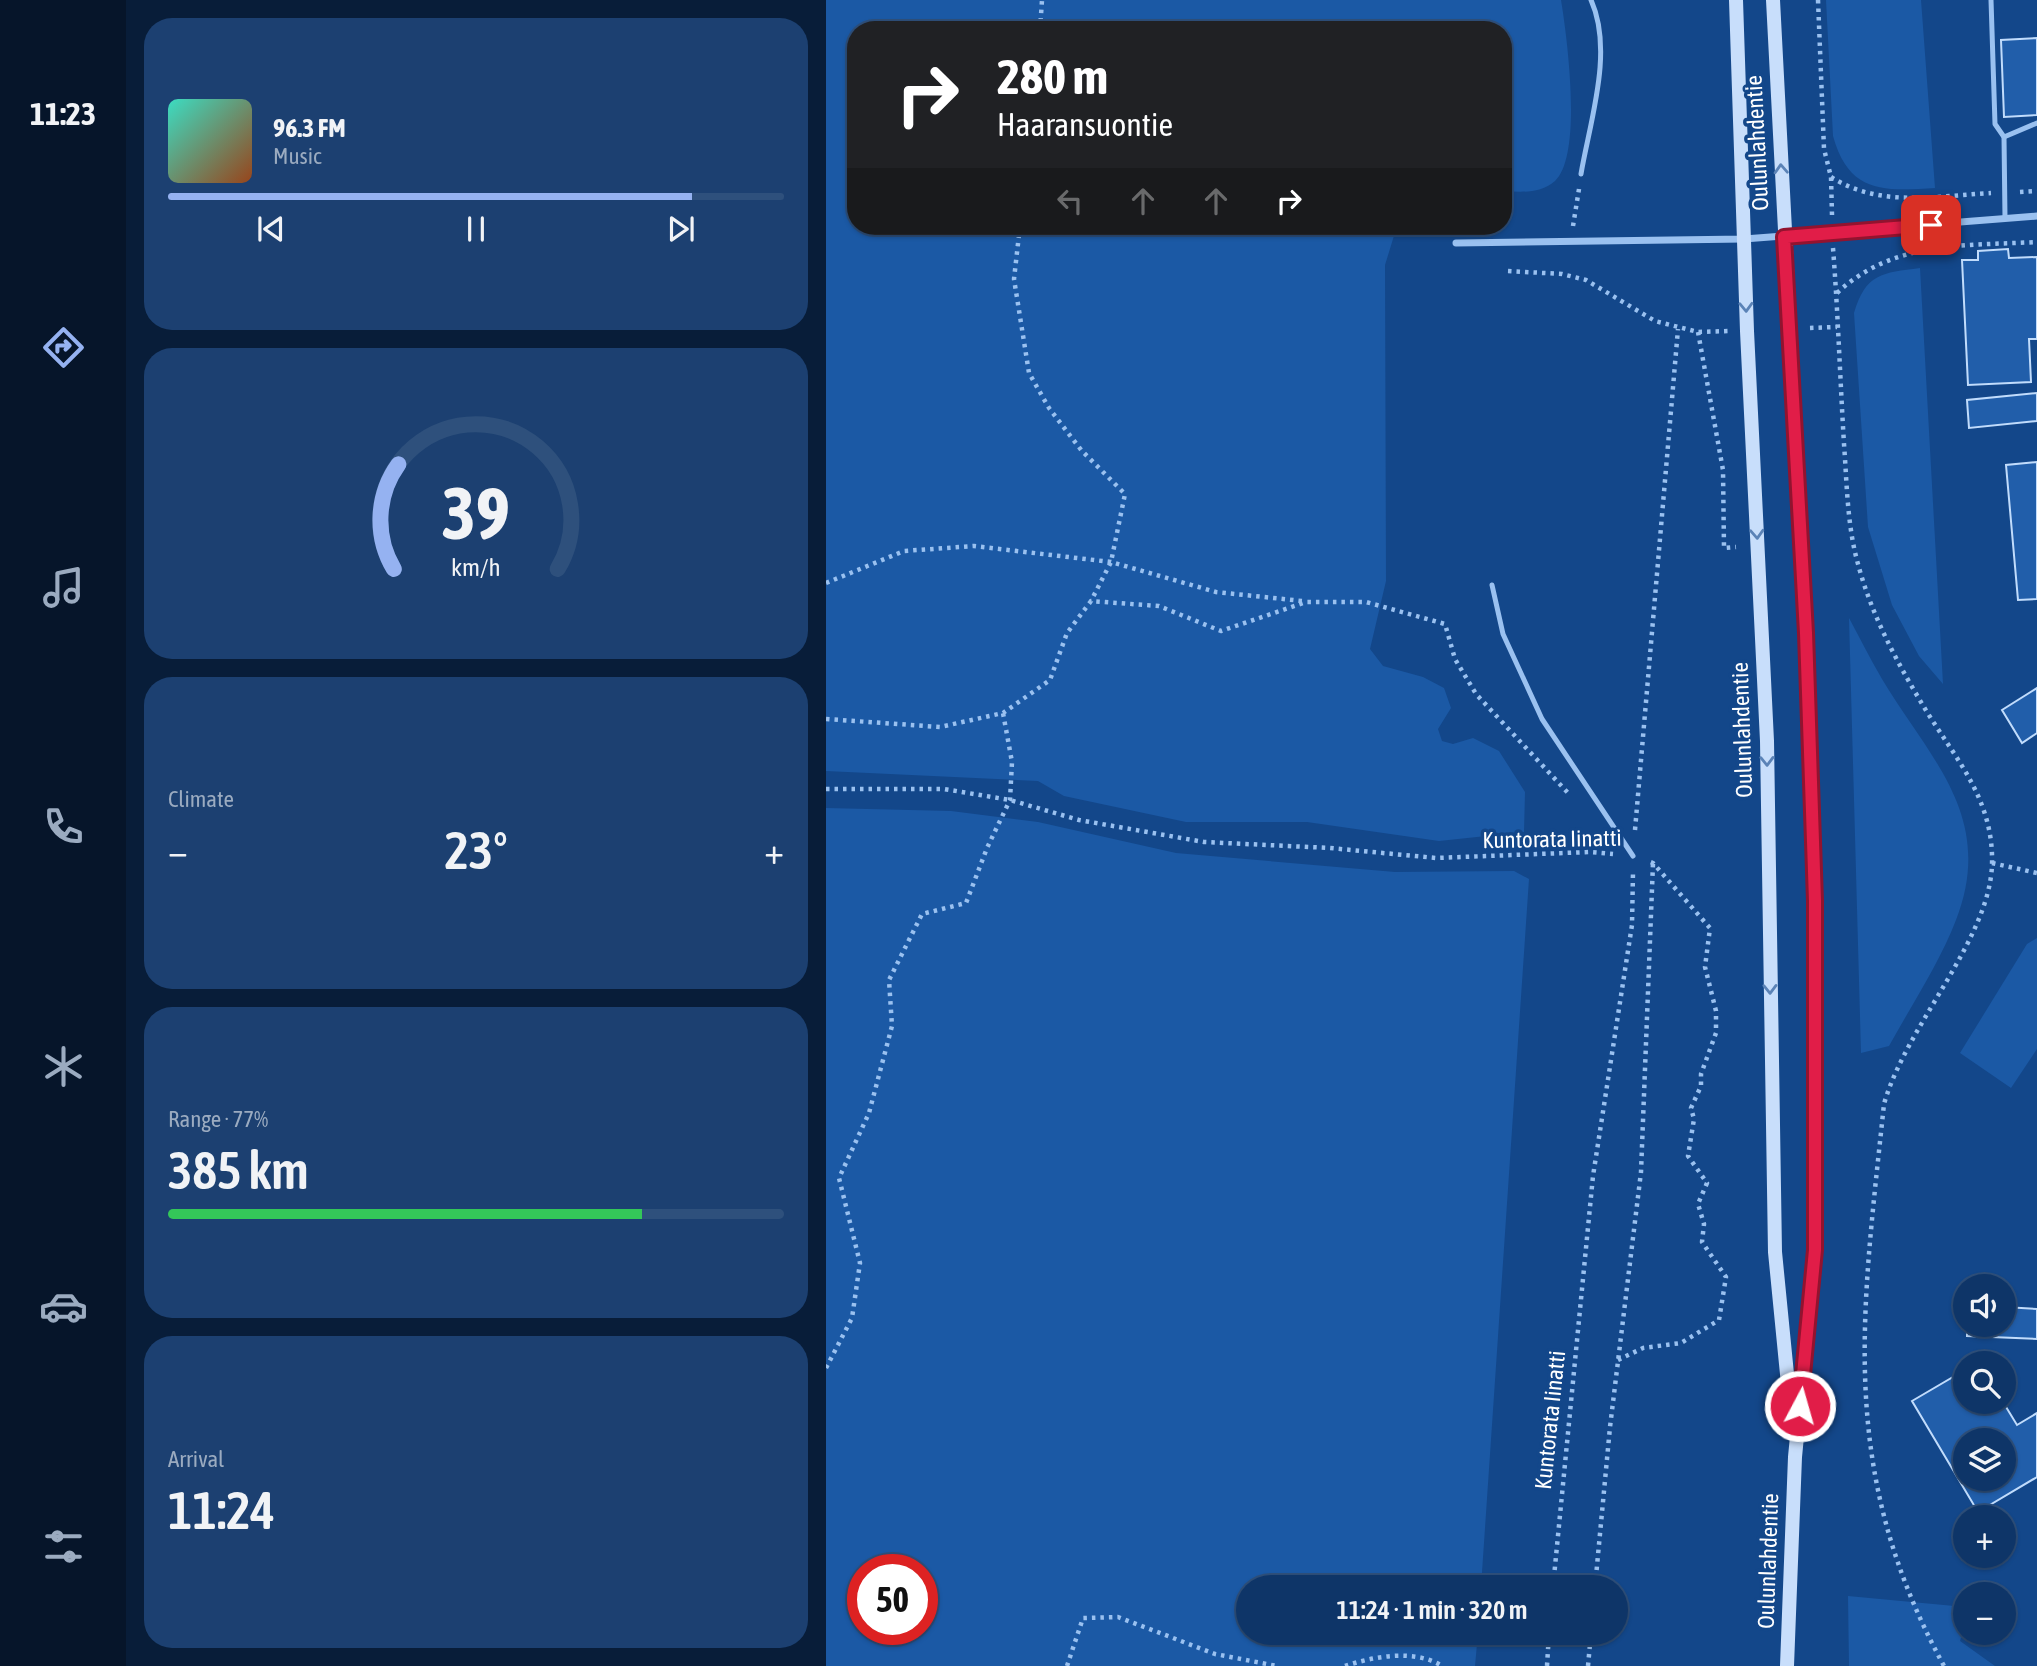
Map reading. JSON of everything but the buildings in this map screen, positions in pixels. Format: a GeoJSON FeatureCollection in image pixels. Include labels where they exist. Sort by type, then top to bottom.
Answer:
{"type":"FeatureCollection","features":[{"type":"Feature","properties":{"kind":"main road","name":"Oulunlahdentie"},"geometry":{"type":"LineString","coordinates":[[1736,0],[1767,741],[1776,1252],[1795,1457]]}},
{"type":"Feature","properties":{"kind":"main road","name":"Oulunlahdentie"},"geometry":{"type":"LineString","coordinates":[[1773,0],[1806,633],[1815,901],[1815,1250],[1795,1457],[1787,1666]]}},
{"type":"Feature","properties":{"kind":"street"},"geometry":{"type":"LineString","coordinates":[[1456,243],[1744,239],[2037,216]]}},
{"type":"Feature","properties":{"kind":"lane"},"geometry":{"type":"LineString","coordinates":[[1581,174],[1600,64],[1597,14],[1591,0]]}},
{"type":"Feature","properties":{"kind":"lane"},"geometry":{"type":"LineString","coordinates":[[1991,0],[1995,124],[2004,137],[2006,218]]}},
{"type":"Feature","properties":{"kind":"lane"},"geometry":{"type":"LineString","coordinates":[[2004,137],[2037,123]]}},
{"type":"Feature","properties":{"kind":"lane"},"geometry":{"type":"LineString","coordinates":[[1492,585],[1503,634],[1542,719],[1633,856]]}},
{"type":"Feature","properties":{"kind":"path"},"geometry":{"type":"LineString","coordinates":[[1041,21],[1042,0]]}},
{"type":"Feature","properties":{"kind":"path"},"geometry":{"type":"LineString","coordinates":[[1818,0],[1824,149],[1831,177],[1848,514],[1857,564],[1899,665],[1975,783],[1986,816],[1992,863],[1988,891],[1971,935],[1898,1065],[1884,1104],[1863,1324],[1866,1427],[1887,1537],[1944,1666]]}},
{"type":"Feature","properties":{"kind":"path"},"geometry":{"type":"LineString","coordinates":[[1570,240],[1581,174]]}},
{"type":"Feature","properties":{"kind":"path"},"geometry":{"type":"LineString","coordinates":[[1831,177],[1849,188],[1872,196],[2037,191]]}},
{"type":"Feature","properties":{"kind":"path"},"geometry":{"type":"LineString","coordinates":[[826,719],[940,727],[1003,713],[1050,680],[1068,633],[1091,601],[1111,562],[1125,494],[1082,451],[1049,408],[1029,373],[1014,279],[1019,235]]}},
{"type":"Feature","properties":{"kind":"path"},"geometry":{"type":"LineString","coordinates":[[1836,293],[1872,265],[1895,257],[1944,247],[2037,242]]}},
{"type":"Feature","properties":{"kind":"path"},"geometry":{"type":"LineString","coordinates":[[1508,271],[1562,274],[1586,281],[1655,321],[1698,332],[1723,470],[1724,548],[1757,546]]}},
{"type":"Feature","properties":{"kind":"path"},"geometry":{"type":"LineString","coordinates":[[1618,1360],[1643,1348],[1681,1343],[1719,1320],[1726,1277],[1702,1242],[1704,1224],[1698,1204],[1707,1183],[1688,1156],[1694,1119],[1691,1108],[1701,1086],[1701,1074],[1716,1033],[1716,1011],[1705,967],[1710,928],[1653,863],[1633,856],[1678,329]]}},
{"type":"Feature","properties":{"kind":"path"},"geometry":{"type":"LineString","coordinates":[[826,583],[904,551],[974,546],[1111,562],[1216,592],[1306,602],[1366,602],[1445,624],[1455,659],[1476,694],[1544,763],[1577,803]]}},
{"type":"Feature","properties":{"kind":"path"},"geometry":{"type":"LineString","coordinates":[[1091,601],[1159,607],[1221,631],[1306,602]]}},
{"type":"Feature","properties":{"kind":"path"},"geometry":{"type":"LineString","coordinates":[[826,1368],[852,1318],[860,1263],[839,1178],[869,1113],[892,1026],[889,980],[922,914],[966,903],[987,848],[1010,800],[1012,762],[1003,713]]}},
{"type":"Feature","properties":{"kind":"path","name":"Kuntorata Iinatti"},"geometry":{"type":"LineString","coordinates":[[826,789],[944,789],[1010,800],[1079,820],[1204,842],[1331,848],[1436,859],[1590,852],[1633,856],[1632,925],[1593,1176],[1554,1575]]}},
{"type":"Feature","properties":{"kind":"path"},"geometry":{"type":"LineString","coordinates":[[1596,1575],[1641,1172],[1653,863]]}},
{"type":"Feature","properties":{"kind":"path"},"geometry":{"type":"LineString","coordinates":[[1992,863],[2037,873]]}},
{"type":"Feature","properties":{"kind":"path"},"geometry":{"type":"LineString","coordinates":[[1067,1666],[1083,1618],[1118,1617],[1215,1654],[1277,1666]]}},
{"type":"Feature","properties":{"kind":"path"},"geometry":{"type":"LineString","coordinates":[[1546,1666],[1548,1645]]}},
{"type":"Feature","properties":{"kind":"path"},"geometry":{"type":"LineString","coordinates":[[1588,1666],[1590,1645]]}},
{"type":"Feature","properties":{"kind":"path"},"geometry":{"type":"LineString","coordinates":[[1345,1666],[1367,1659],[1426,1656],[1442,1666]]}},
{"type":"Feature","properties":{"kind":"shaded area"},"geometry":{"type":"Polygon","coordinates":[[[826,0],[1561,0],[1571,94],[1569,147],[1564,167],[1555,181],[1543,188],[1523,192],[1512,191],[1512,21],[847,21],[847,235],[1394,235],[1385,265],[1386,581],[1370,649],[1383,666],[1423,677],[1444,688],[1451,708],[1438,729],[1442,741],[1453,744],[1473,738],[1499,751],[1525,792],[1524,832],[1439,841],[1307,822],[1186,822],[1064,796],[1038,781],[826,771],[826,0]]]}},
{"type":"Feature","properties":{"kind":"shaded area"},"geometry":{"type":"Polygon","coordinates":[[[1826,0],[1921,0],[1935,188],[1900,189],[1871,185],[1859,179],[1840,155],[1833,136],[1826,0]]]}},
{"type":"Feature","properties":{"kind":"shaded area"},"geometry":{"type":"Polygon","coordinates":[[[1920,268],[1943,684],[1919,656],[1892,605],[1868,527],[1854,313],[1864,290],[1877,277],[1920,268]]]}},
{"type":"Feature","properties":{"kind":"shaded area"},"geometry":{"type":"Polygon","coordinates":[[[1849,618],[1882,679],[1937,763],[1952,791],[1963,820],[1968,850],[1966,883],[1956,920],[1934,968],[1889,1046],[1861,1053],[1849,618]]]}},
{"type":"Feature","properties":{"kind":"shaded area"},"geometry":{"type":"Polygon","coordinates":[[[826,808],[951,811],[1038,822],[1176,853],[1395,872],[1514,871],[1529,879],[1482,1575],[1236,1575],[1236,1645],[1477,1645],[1475,1666],[826,1666],[826,808]]]}},
{"type":"Feature","properties":{"kind":"shaded area"},"geometry":{"type":"Polygon","coordinates":[[[2037,938],[2037,1049],[2011,1088],[1960,1053],[2027,944],[2037,938]]]}},
{"type":"Feature","properties":{"kind":"shaded area"},"geometry":{"type":"Polygon","coordinates":[[[1848,1596],[1953,1606],[1953,1645],[1966,1645],[1995,1666],[1849,1666],[1848,1596]]]}},
{"type":"Feature","properties":{"kind":"route"},"geometry":{"type":"LineString","coordinates":[[1800,1406],[1815,1250],[1815,901],[1806,633],[1784,237],[1931,225]]}}]}
